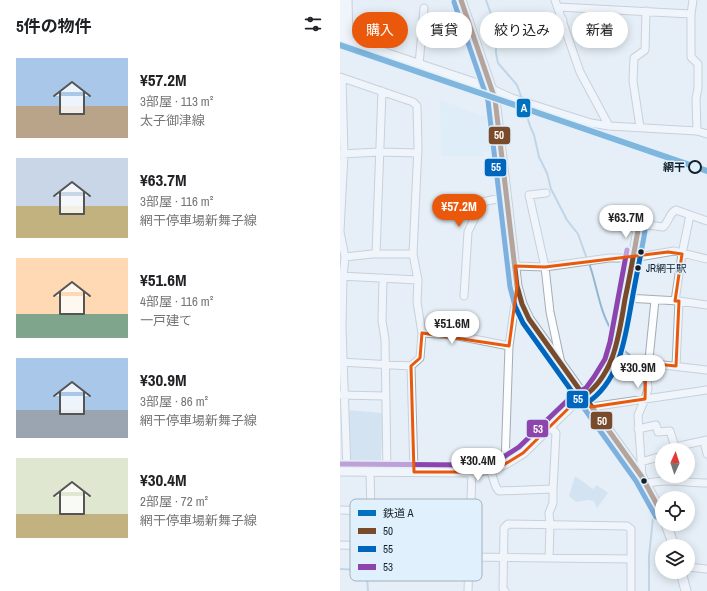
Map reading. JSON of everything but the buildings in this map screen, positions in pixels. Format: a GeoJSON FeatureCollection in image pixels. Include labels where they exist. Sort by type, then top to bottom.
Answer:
{"type":"FeatureCollection","features":[{"type":"Feature","properties":{"kind":"main road"},"geometry":{"type":"LineString","coordinates":[[461,0],[495,99],[517,286],[522,304],[529,319],[644,481],[655,501]]}},
{"type":"Feature","properties":{"kind":"main road"},"geometry":{"type":"LineString","coordinates":[[344,40],[492,89]]}},
{"type":"Feature","properties":{"kind":"main road"},"geometry":{"type":"LineString","coordinates":[[344,471],[472,472],[490,469],[505,464],[523,453],[576,401],[591,393],[604,376],[612,362],[621,328],[633,258],[634,226]]}},
{"type":"Feature","properties":{"kind":"main road"},"geometry":{"type":"LineString","coordinates":[[683,579],[686,591]]}},
{"type":"Feature","properties":{"kind":"street"},"geometry":{"type":"LineString","coordinates":[[342,0],[344,40]]}},
{"type":"Feature","properties":{"kind":"street"},"geometry":{"type":"LineString","coordinates":[[344,40],[348,0]]}},
{"type":"Feature","properties":{"kind":"street"},"geometry":{"type":"LineString","coordinates":[[693,0],[691,14],[691,56],[698,64],[698,88],[696,99],[697,130]]}},
{"type":"Feature","properties":{"kind":"street"},"geometry":{"type":"LineString","coordinates":[[556,3],[691,14]]}},
{"type":"Feature","properties":{"kind":"street"},"geometry":{"type":"LineString","coordinates":[[419,65],[424,8]]}},
{"type":"Feature","properties":{"kind":"street"},"geometry":{"type":"LineString","coordinates":[[640,127],[633,81],[634,58],[645,50],[646,11]]}},
{"type":"Feature","properties":{"kind":"street"},"geometry":{"type":"LineString","coordinates":[[564,23],[580,72],[609,126]]}},
{"type":"Feature","properties":{"kind":"street"},"geometry":{"type":"LineString","coordinates":[[342,363],[411,366],[420,358],[422,333],[417,302],[418,280],[412,254],[418,152],[417,106],[413,102],[341,78],[342,154],[340,231],[345,257],[341,276],[342,395],[344,471]]}},
{"type":"Feature","properties":{"kind":"street"},"geometry":{"type":"LineString","coordinates":[[492,89],[512,98],[591,123],[609,126],[697,130],[707,134]]}},
{"type":"Feature","properties":{"kind":"street"},"geometry":{"type":"LineString","coordinates":[[376,254],[382,91]]}},
{"type":"Feature","properties":{"kind":"street"},"geometry":{"type":"LineString","coordinates":[[342,154],[418,152]]}},
{"type":"Feature","properties":{"kind":"street"},"geometry":{"type":"LineString","coordinates":[[546,193],[529,195],[545,267],[550,312],[562,367]]}},
{"type":"Feature","properties":{"kind":"street"},"geometry":{"type":"LineString","coordinates":[[464,296],[468,232],[482,202],[507,198]]}},
{"type":"Feature","properties":{"kind":"street"},"geometry":{"type":"LineString","coordinates":[[648,225],[663,227],[667,224],[671,214],[676,210],[707,220]]}},
{"type":"Feature","properties":{"kind":"street"},"geometry":{"type":"LineString","coordinates":[[636,214],[642,214],[648,219],[648,225],[643,230],[634,226],[636,214]]}},
{"type":"Feature","properties":{"kind":"street"},"geometry":{"type":"LineString","coordinates":[[676,366],[677,301],[682,254],[690,215]]}},
{"type":"Feature","properties":{"kind":"street"},"geometry":{"type":"LineString","coordinates":[[515,266],[545,267],[609,258],[633,258],[668,252],[707,259]]}},
{"type":"Feature","properties":{"kind":"street"},"geometry":{"type":"LineString","coordinates":[[345,257],[376,254],[412,254]]}},
{"type":"Feature","properties":{"kind":"street"},"geometry":{"type":"LineString","coordinates":[[341,276],[418,280]]}},
{"type":"Feature","properties":{"kind":"street"},"geometry":{"type":"LineString","coordinates":[[383,278],[382,322],[385,338],[384,364],[387,472]]}},
{"type":"Feature","properties":{"kind":"street"},"geometry":{"type":"LineString","coordinates":[[505,464],[509,346],[517,286]]}},
{"type":"Feature","properties":{"kind":"street"},"geometry":{"type":"LineString","coordinates":[[626,298],[677,301],[707,305]]}},
{"type":"Feature","properties":{"kind":"street"},"geometry":{"type":"LineString","coordinates":[[642,363],[649,359],[655,300]]}},
{"type":"Feature","properties":{"kind":"street"},"geometry":{"type":"LineString","coordinates":[[422,333],[452,335],[509,346]]}},
{"type":"Feature","properties":{"kind":"street"},"geometry":{"type":"LineString","coordinates":[[612,362],[642,363],[707,370]]}},
{"type":"Feature","properties":{"kind":"street"},"geometry":{"type":"LineString","coordinates":[[642,363],[648,389],[642,400],[638,415],[640,462],[644,481],[707,483]]}},
{"type":"Feature","properties":{"kind":"street"},"geometry":{"type":"LineString","coordinates":[[411,366],[414,472]]}},
{"type":"Feature","properties":{"kind":"street"},"geometry":{"type":"LineString","coordinates":[[591,407],[707,390]]}},
{"type":"Feature","properties":{"kind":"street"},"geometry":{"type":"LineString","coordinates":[[342,395],[385,396]]}},
{"type":"Feature","properties":{"kind":"street"},"geometry":{"type":"LineString","coordinates":[[638,428],[656,425],[658,432],[670,431],[674,443]]}},
{"type":"Feature","properties":{"kind":"street"},"geometry":{"type":"LineString","coordinates":[[549,558],[549,513],[553,503],[556,433],[550,427]]}},
{"type":"Feature","properties":{"kind":"street"},"geometry":{"type":"LineString","coordinates":[[694,443],[705,440],[707,454]]}},
{"type":"Feature","properties":{"kind":"street"},"geometry":{"type":"LineString","coordinates":[[640,462],[655,458]]}},
{"type":"Feature","properties":{"kind":"street"},"geometry":{"type":"LineString","coordinates":[[490,469],[496,487],[499,491],[553,489]]}},
{"type":"Feature","properties":{"kind":"street"},"geometry":{"type":"LineString","coordinates":[[370,472],[371,499]]}},
{"type":"Feature","properties":{"kind":"street"},"geometry":{"type":"LineString","coordinates":[[471,499],[472,472]]}},
{"type":"Feature","properties":{"kind":"street"},"geometry":{"type":"LineString","coordinates":[[340,510],[350,510]]}},
{"type":"Feature","properties":{"kind":"street"},"geometry":{"type":"LineString","coordinates":[[505,591],[503,589],[504,528],[508,524],[627,526],[631,529],[631,591]]}},
{"type":"Feature","properties":{"kind":"street"},"geometry":{"type":"LineString","coordinates":[[340,545],[350,545]]}},
{"type":"Feature","properties":{"kind":"street"},"geometry":{"type":"LineString","coordinates":[[482,556],[631,559]]}},
{"type":"Feature","properties":{"kind":"street"},"geometry":{"type":"LineString","coordinates":[[695,568],[707,569]]}},
{"type":"Feature","properties":{"kind":"street"},"geometry":{"type":"LineString","coordinates":[[468,591],[469,581]]}},
{"type":"Feature","properties":{"kind":"highlighted area"},"geometry":{"type":"Polygon","coordinates":[[[668,252],[682,254],[675,301],[679,301],[676,366],[646,363],[645,399],[591,407],[582,395],[523,453],[505,464],[472,472],[414,472],[411,366],[420,358],[422,333],[509,346],[517,286],[515,266],[545,267],[668,252]]]}},
{"type":"Feature","properties":{"kind":"shaded area"},"geometry":{"type":"Polygon","coordinates":[[[440,100],[493,120],[493,129],[497,134],[499,152],[483,151],[482,156],[441,156],[440,100]]]}},
{"type":"Feature","properties":{"kind":"shaded area"},"geometry":{"type":"Polygon","coordinates":[[[346,410],[383,413],[381,460],[378,463],[350,463],[346,410]]]}},
{"type":"Feature","properties":{"kind":"shaded area"},"geometry":{"type":"Polygon","coordinates":[[[575,476],[593,489],[597,485],[608,493],[597,508],[594,501],[588,500],[576,502],[569,496],[575,476]]]}},
{"type":"Feature","properties":{"kind":"waterway"},"geometry":{"type":"LineString","coordinates":[[486,0],[496,36],[496,53],[498,63],[517,85],[522,99]]}},
{"type":"Feature","properties":{"kind":"waterway"},"geometry":{"type":"LineString","coordinates":[[523,103],[534,135],[539,157],[547,173],[551,189],[567,220],[578,234],[587,259]]}},
{"type":"Feature","properties":{"kind":"waterway"},"geometry":{"type":"LineString","coordinates":[[589,263],[605,318],[615,336]]}},
{"type":"Feature","properties":{"kind":"waterway"},"geometry":{"type":"LineString","coordinates":[[619,343],[626,352],[637,361]]}},
{"type":"Feature","properties":{"kind":"waterway"},"geometry":{"type":"LineString","coordinates":[[649,500],[654,509],[649,556],[649,591]]}},
{"type":"Feature","properties":{"kind":"waterway"},"geometry":{"type":"LineString","coordinates":[[340,569],[350,569]]}},
{"type":"Feature","properties":{"kind":"waterway"},"geometry":{"type":"LineString","coordinates":[[367,581],[368,591]]}},
{"type":"Feature","properties":{"kind":"rail line","name":"A"},"geometry":{"type":"LineString","coordinates":[[340,45],[707,171]]}},
{"type":"Feature","properties":{"kind":"transit line","name":"50"},"geometry":{"type":"LineString","coordinates":[[461,0],[495,99],[517,286],[522,304],[529,319],[642,477],[655,501]]}},
{"type":"Feature","properties":{"kind":"transit line","name":"55"},"geometry":{"type":"LineString","coordinates":[[454,2],[488,101],[510,287],[515,306],[523,323],[636,481],[655,515]]}},
{"type":"Feature","properties":{"kind":"transit line","name":"50"},"geometry":{"type":"LineString","coordinates":[[583,397],[594,388],[602,377],[609,366],[614,353],[618,340],[638,230]]}},
{"type":"Feature","properties":{"kind":"transit line","name":"55"},"geometry":{"type":"LineString","coordinates":[[587,403],[607,382],[620,357],[627,328],[645,231]]}},
{"type":"Feature","properties":{"kind":"transit line","name":"53"},"geometry":{"type":"LineString","coordinates":[[340,464],[471,465],[502,458],[519,447],[572,396],[586,388],[605,359],[610,342],[627,250]]}},
{"type":"Feature","properties":{"kind":"place","name":"網干"},"geometry":{"type":"Point","coordinates":[695,167]}},
{"type":"Feature","properties":{"kind":"place","name":"JR網干駅"},"geometry":{"type":"Point","coordinates":[638,268]}}]}
